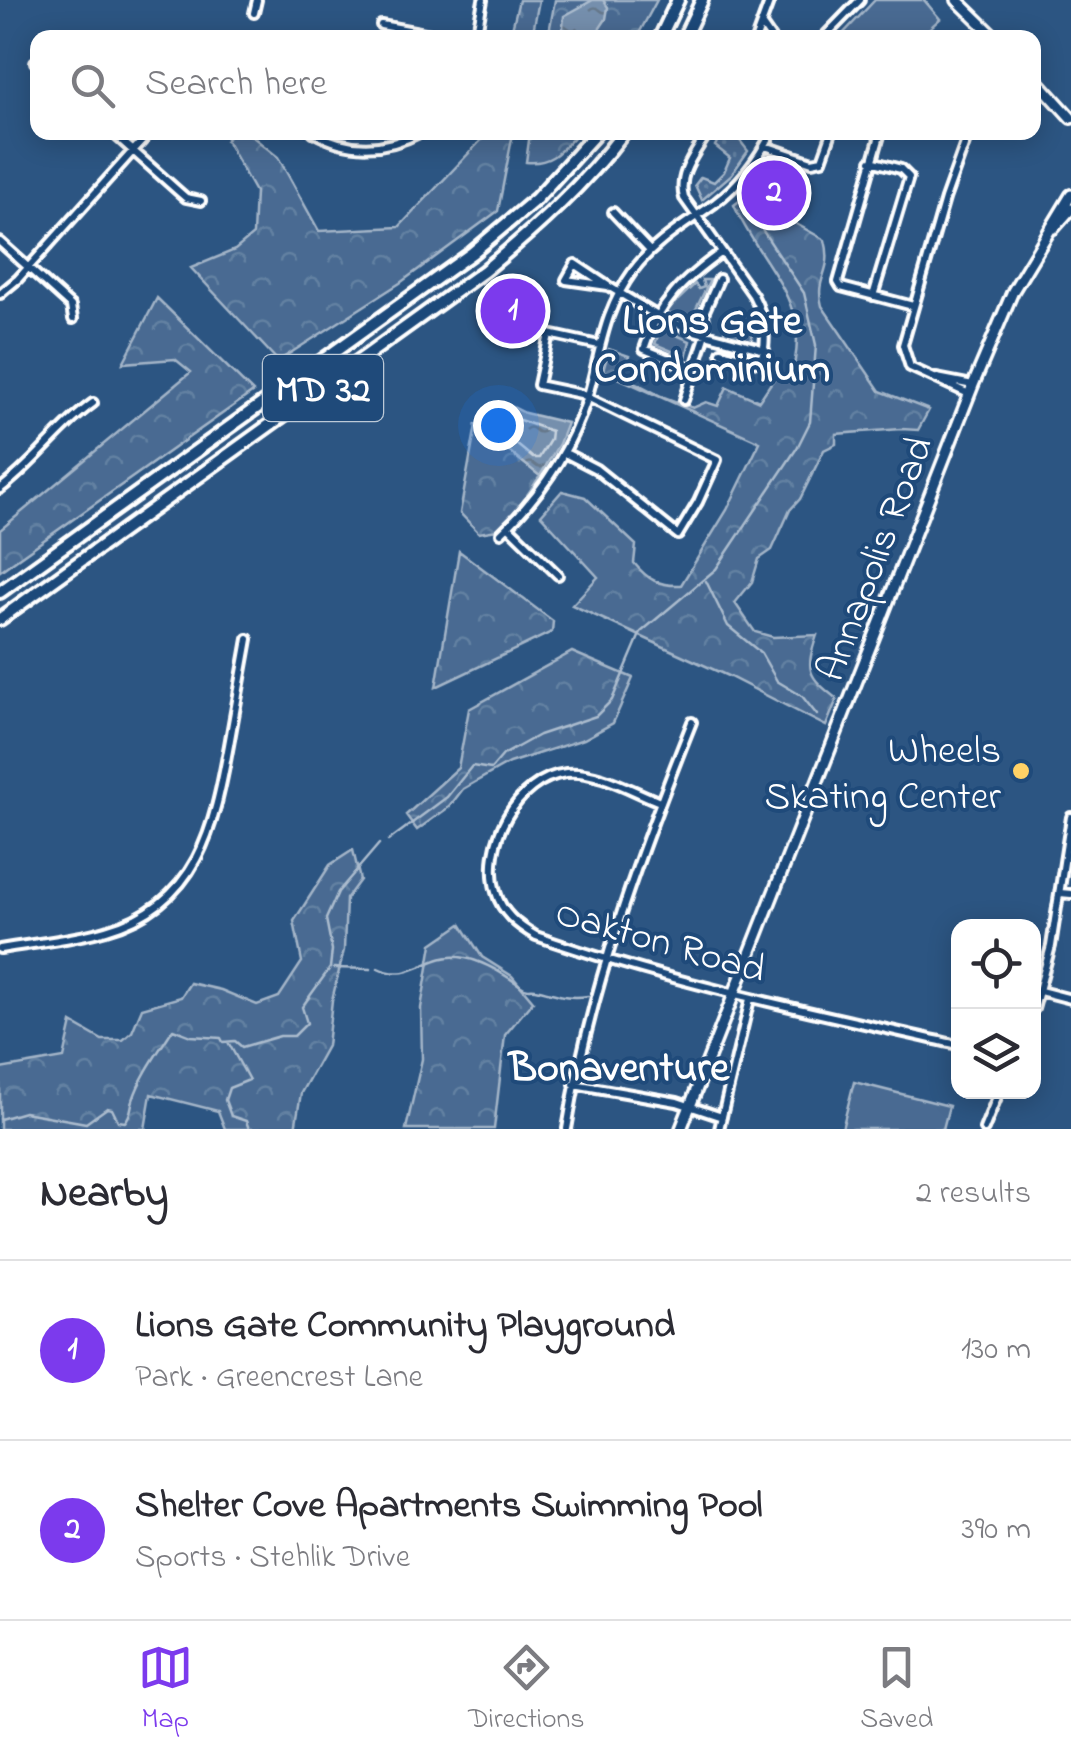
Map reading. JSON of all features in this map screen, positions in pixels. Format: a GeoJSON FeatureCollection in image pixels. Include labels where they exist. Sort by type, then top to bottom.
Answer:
{"type":"FeatureCollection","features":[{"type":"Feature","properties":{"kind":"highway"},"geometry":{"type":"LineString","coordinates":[[664,30],[678,0]]}},
{"type":"Feature","properties":{"kind":"highway"},"geometry":{"type":"LineString","coordinates":[[688,30],[702,0]]}},
{"type":"Feature","properties":{"kind":"highway","name":"MD 32"},"geometry":{"type":"LineString","coordinates":[[0,592],[472,253],[536,198],[590,140]]}},
{"type":"Feature","properties":{"kind":"highway","name":"MD 32"},"geometry":{"type":"LineString","coordinates":[[0,619],[484,271],[560,204],[617,140]]}},
{"type":"Feature","properties":{"kind":"main road"},"geometry":{"type":"LineString","coordinates":[[957,0],[988,30]]}},
{"type":"Feature","properties":{"kind":"main road"},"geometry":{"type":"LineString","coordinates":[[1041,85],[1071,118]]}},
{"type":"Feature","properties":{"kind":"main road"},"geometry":{"type":"LineString","coordinates":[[1054,99],[1071,110]]}},
{"type":"Feature","properties":{"kind":"main road","name":"Annapolis Road"},"geometry":{"type":"LineString","coordinates":[[681,1129],[971,390],[1014,291],[1071,194]]}},
{"type":"Feature","properties":{"kind":"main road","name":"Annapolis Road"},"geometry":{"type":"LineString","coordinates":[[1045,238],[1071,208]]}},
{"type":"Feature","properties":{"kind":"street"},"geometry":{"type":"LineString","coordinates":[[254,13],[257,0]]}},
{"type":"Feature","properties":{"kind":"street"},"geometry":{"type":"LineString","coordinates":[[477,30],[483,0]]}},
{"type":"Feature","properties":{"kind":"street"},"geometry":{"type":"LineString","coordinates":[[759,30],[770,0]]}},
{"type":"Feature","properties":{"kind":"street"},"geometry":{"type":"LineString","coordinates":[[831,30],[860,0]]}},
{"type":"Feature","properties":{"kind":"street"},"geometry":{"type":"LineString","coordinates":[[762,24],[766,30]]}},
{"type":"Feature","properties":{"kind":"street"},"geometry":{"type":"LineString","coordinates":[[381,25],[408,30]]}},
{"type":"Feature","properties":{"kind":"street"},"geometry":{"type":"LineString","coordinates":[[120,140],[186,198],[200,201]]}},
{"type":"Feature","properties":{"kind":"street"},"geometry":{"type":"LineString","coordinates":[[0,294],[143,140]]}},
{"type":"Feature","properties":{"kind":"street"},"geometry":{"type":"LineString","coordinates":[[328,140],[356,147],[382,147],[400,140]]}},
{"type":"Feature","properties":{"kind":"street"},"geometry":{"type":"LineString","coordinates":[[703,140],[682,176],[684,198],[759,308],[767,341],[761,364],[721,352]]}},
{"type":"Feature","properties":{"kind":"street"},"geometry":{"type":"LineString","coordinates":[[501,533],[546,482],[565,453],[587,397],[599,345],[618,293],[650,251],[732,188],[768,140]]}},
{"type":"Feature","properties":{"kind":"street"},"geometry":{"type":"LineString","coordinates":[[765,146],[812,162],[822,160],[830,140]]}},
{"type":"Feature","properties":{"kind":"street"},"geometry":{"type":"LineString","coordinates":[[878,140],[837,275],[841,287],[913,306]]}},
{"type":"Feature","properties":{"kind":"street"},"geometry":{"type":"LineString","coordinates":[[966,140],[903,345],[910,367],[971,390]]}},
{"type":"Feature","properties":{"kind":"street"},"geometry":{"type":"LineString","coordinates":[[871,161],[901,169],[909,177],[873,296]]}},
{"type":"Feature","properties":{"kind":"street"},"geometry":{"type":"LineString","coordinates":[[613,212],[650,251]]}},
{"type":"Feature","properties":{"kind":"street"},"geometry":{"type":"LineString","coordinates":[[0,242],[70,306],[73,319]]}},
{"type":"Feature","properties":{"kind":"street"},"geometry":{"type":"LineString","coordinates":[[693,369],[644,349],[656,315],[679,284],[722,252]]}},
{"type":"Feature","properties":{"kind":"street"},"geometry":{"type":"LineString","coordinates":[[608,286],[566,280],[576,264],[656,315],[765,350]]}},
{"type":"Feature","properties":{"kind":"street"},"geometry":{"type":"LineString","coordinates":[[684,400],[706,334],[704,313],[719,280]]}},
{"type":"Feature","properties":{"kind":"street"},"geometry":{"type":"LineString","coordinates":[[565,453],[596,469],[678,535],[716,460],[587,397],[538,385],[549,334],[599,345]]}},
{"type":"Feature","properties":{"kind":"street"},"geometry":{"type":"LineString","coordinates":[[0,488],[29,467],[56,433],[93,403]]}},
{"type":"Feature","properties":{"kind":"street"},"geometry":{"type":"LineString","coordinates":[[508,526],[558,575]]}},
{"type":"Feature","properties":{"kind":"street"},"geometry":{"type":"LineString","coordinates":[[0,949],[114,927],[154,907],[183,880],[205,845],[216,814],[248,639]]}},
{"type":"Feature","properties":{"kind":"street"},"geometry":{"type":"LineString","coordinates":[[567,1129],[582,1042],[607,957],[692,722]]}},
{"type":"Feature","properties":{"kind":"street","name":"Oakton Road"},"geometry":{"type":"LineString","coordinates":[[660,802],[595,776],[568,773],[531,786],[514,804],[494,861],[496,895],[506,913],[536,936],[750,999],[951,1043]]}},
{"type":"Feature","properties":{"kind":"street"},"geometry":{"type":"LineString","coordinates":[[1041,986],[1071,816]]}},
{"type":"Feature","properties":{"kind":"street"},"geometry":{"type":"LineString","coordinates":[[1060,893],[1071,894]]}},
{"type":"Feature","properties":{"kind":"street"},"geometry":{"type":"LineString","coordinates":[[1041,991],[1071,999]]}},
{"type":"Feature","properties":{"kind":"street"},"geometry":{"type":"LineString","coordinates":[[719,1129],[750,999]]}},
{"type":"Feature","properties":{"kind":"street"},"geometry":{"type":"LineString","coordinates":[[574,1084],[690,1106],[722,1116]]}},
{"type":"Feature","properties":{"kind":"street"},"geometry":{"type":"LineString","coordinates":[[984,1129],[996,1099]]}},
{"type":"Feature","properties":{"kind":"green space"},"geometry":{"type":"Polygon","coordinates":[[[519,0],[539,0],[533,30],[512,30],[519,0]]]}},
{"type":"Feature","properties":{"kind":"green space"},"geometry":{"type":"Polygon","coordinates":[[[555,0],[657,0],[641,30],[549,30],[555,0]]]}},
{"type":"Feature","properties":{"kind":"green space"},"geometry":{"type":"Polygon","coordinates":[[[875,0],[924,0],[940,19],[928,30],[847,30],[875,0]]]}},
{"type":"Feature","properties":{"kind":"green space"},"geometry":{"type":"Polygon","coordinates":[[[226,140],[257,140],[278,157],[319,231],[399,227],[481,140],[512,140],[498,211],[400,283],[278,361],[191,268],[235,250],[253,235],[255,192],[226,140]]]}},
{"type":"Feature","properties":{"kind":"green space"},"geometry":{"type":"Polygon","coordinates":[[[529,140],[572,140],[555,155],[526,162],[529,140]]]}},
{"type":"Feature","properties":{"kind":"green space"},"geometry":{"type":"Polygon","coordinates":[[[718,140],[739,140],[748,151],[732,174],[702,200],[695,185],[701,177],[714,182],[730,158],[715,146],[718,140]]]}},
{"type":"Feature","properties":{"kind":"green space"},"geometry":{"type":"Polygon","coordinates":[[[746,196],[825,240],[822,306],[880,391],[929,410],[918,430],[836,434],[836,444],[824,450],[772,550],[759,559],[752,582],[735,603],[755,632],[773,637],[817,635],[811,671],[837,699],[826,726],[572,605],[598,577],[541,515],[562,491],[585,497],[636,545],[634,563],[644,574],[660,583],[681,585],[727,510],[760,442],[603,371],[609,349],[629,356],[623,376],[693,408],[706,402],[718,406],[727,387],[759,401],[775,377],[789,381],[796,354],[791,308],[734,205],[746,196]]]}},
{"type":"Feature","properties":{"kind":"green space"},"geometry":{"type":"Polygon","coordinates":[[[702,280],[710,280],[696,309],[698,325],[665,313],[671,301],[675,303],[695,284],[699,289],[704,287],[702,280]]]}},
{"type":"Feature","properties":{"kind":"green space"},"geometry":{"type":"Polygon","coordinates":[[[157,298],[253,392],[0,571],[0,530],[191,372],[175,359],[123,363],[157,298]]]}},
{"type":"Feature","properties":{"kind":"green space"},"geometry":{"type":"Polygon","coordinates":[[[738,319],[746,327],[752,326],[752,344],[723,335],[726,325],[734,328],[738,319]]]}},
{"type":"Feature","properties":{"kind":"green space"},"geometry":{"type":"Polygon","coordinates":[[[661,328],[690,341],[686,357],[655,344],[661,328]]]}},
{"type":"Feature","properties":{"kind":"green space"},"geometry":{"type":"Polygon","coordinates":[[[476,425],[540,476],[497,530],[479,533],[460,513],[476,425]]]}},
{"type":"Feature","properties":{"kind":"green space"},"geometry":{"type":"Polygon","coordinates":[[[459,551],[553,621],[552,632],[436,687],[459,551]]]}},
{"type":"Feature","properties":{"kind":"green space"},"geometry":{"type":"Polygon","coordinates":[[[572,652],[633,678],[613,723],[584,739],[509,763],[463,789],[449,807],[417,830],[406,815],[458,768],[469,709],[572,652]]]}},
{"type":"Feature","properties":{"kind":"green space"},"geometry":{"type":"Polygon","coordinates":[[[353,850],[360,880],[346,899],[344,950],[332,1000],[327,1046],[301,1093],[295,1129],[225,1129],[218,1111],[151,1094],[145,1129],[0,1129],[0,1069],[64,1058],[72,1023],[102,1040],[123,1040],[132,1032],[142,1008],[181,997],[190,983],[221,990],[257,1005],[279,997],[302,962],[294,921],[330,865],[353,850]]]}},
{"type":"Feature","properties":{"kind":"green space"},"geometry":{"type":"Polygon","coordinates":[[[461,924],[482,957],[512,976],[533,1001],[505,1035],[494,1129],[406,1129],[422,1059],[421,1008],[432,944],[461,924]]]}},
{"type":"Feature","properties":{"kind":"green space"},"geometry":{"type":"Polygon","coordinates":[[[854,1082],[949,1106],[943,1129],[842,1129],[854,1082]]]}},
{"type":"Feature","properties":{"kind":"water"},"geometry":{"type":"Polygon","coordinates":[[[593,0],[603,0],[608,7],[599,30],[563,30],[564,16],[593,0]]]}},
{"type":"Feature","properties":{"kind":"water"},"geometry":{"type":"Polygon","coordinates":[[[764,180],[782,191],[794,187],[793,198],[785,199],[774,209],[754,195],[764,180]]]}},
{"type":"Feature","properties":{"kind":"water"},"geometry":{"type":"Polygon","coordinates":[[[505,403],[525,413],[567,423],[540,476],[476,425],[505,403]]]}},
{"type":"Feature","properties":{"kind":"waterway"},"geometry":{"type":"LineString","coordinates":[[388,841],[447,797],[472,766],[491,769],[503,755],[539,735],[596,716],[612,700],[641,632],[716,569],[797,448],[810,422],[816,345],[804,293],[747,207]]}},
{"type":"Feature","properties":{"kind":"waterway"},"geometry":{"type":"LineString","coordinates":[[706,581],[728,626],[761,653],[777,681],[802,696],[817,715]]}},
{"type":"Feature","properties":{"kind":"waterway"},"geometry":{"type":"LineString","coordinates":[[0,1119],[24,1112],[86,1123],[107,1108],[112,1109],[118,1121],[125,1122],[141,1081],[173,1029],[191,1036],[235,1041],[242,1047],[294,1036],[307,1023],[302,1007],[330,968],[332,950],[326,919],[338,892],[379,844]]}},
{"type":"Feature","properties":{"kind":"waterway"},"geometry":{"type":"LineString","coordinates":[[378,968],[400,972],[438,959],[459,957],[492,968],[525,988],[588,996]]}},
{"type":"Feature","properties":{"kind":"waterway"},"geometry":{"type":"LineString","coordinates":[[333,968],[371,969]]}},
{"type":"Feature","properties":{"kind":"waterway"},"geometry":{"type":"LineString","coordinates":[[228,1042],[249,1080],[229,1088],[225,1100],[231,1116],[246,1121],[249,1129]]}},
{"type":"Feature","properties":{"kind":"place","name":"Shelter Cove Apartments Swimming Pool"},"geometry":{"type":"Point","coordinates":[774,193]}},
{"type":"Feature","properties":{"kind":"place","name":"Lions Gate Community Playground"},"geometry":{"type":"Point","coordinates":[513,311]}},
{"type":"Feature","properties":{"kind":"place","name":"Wheels Skating Center"},"geometry":{"type":"Point","coordinates":[1021,771]}},
{"type":"Feature","properties":{"kind":"district","name":"Lions Gate Condominium"},"geometry":{"type":"Point","coordinates":[712,342]}},
{"type":"Feature","properties":{"kind":"district","name":"Bonaventure"},"geometry":{"type":"Point","coordinates":[619,1065]}}]}
